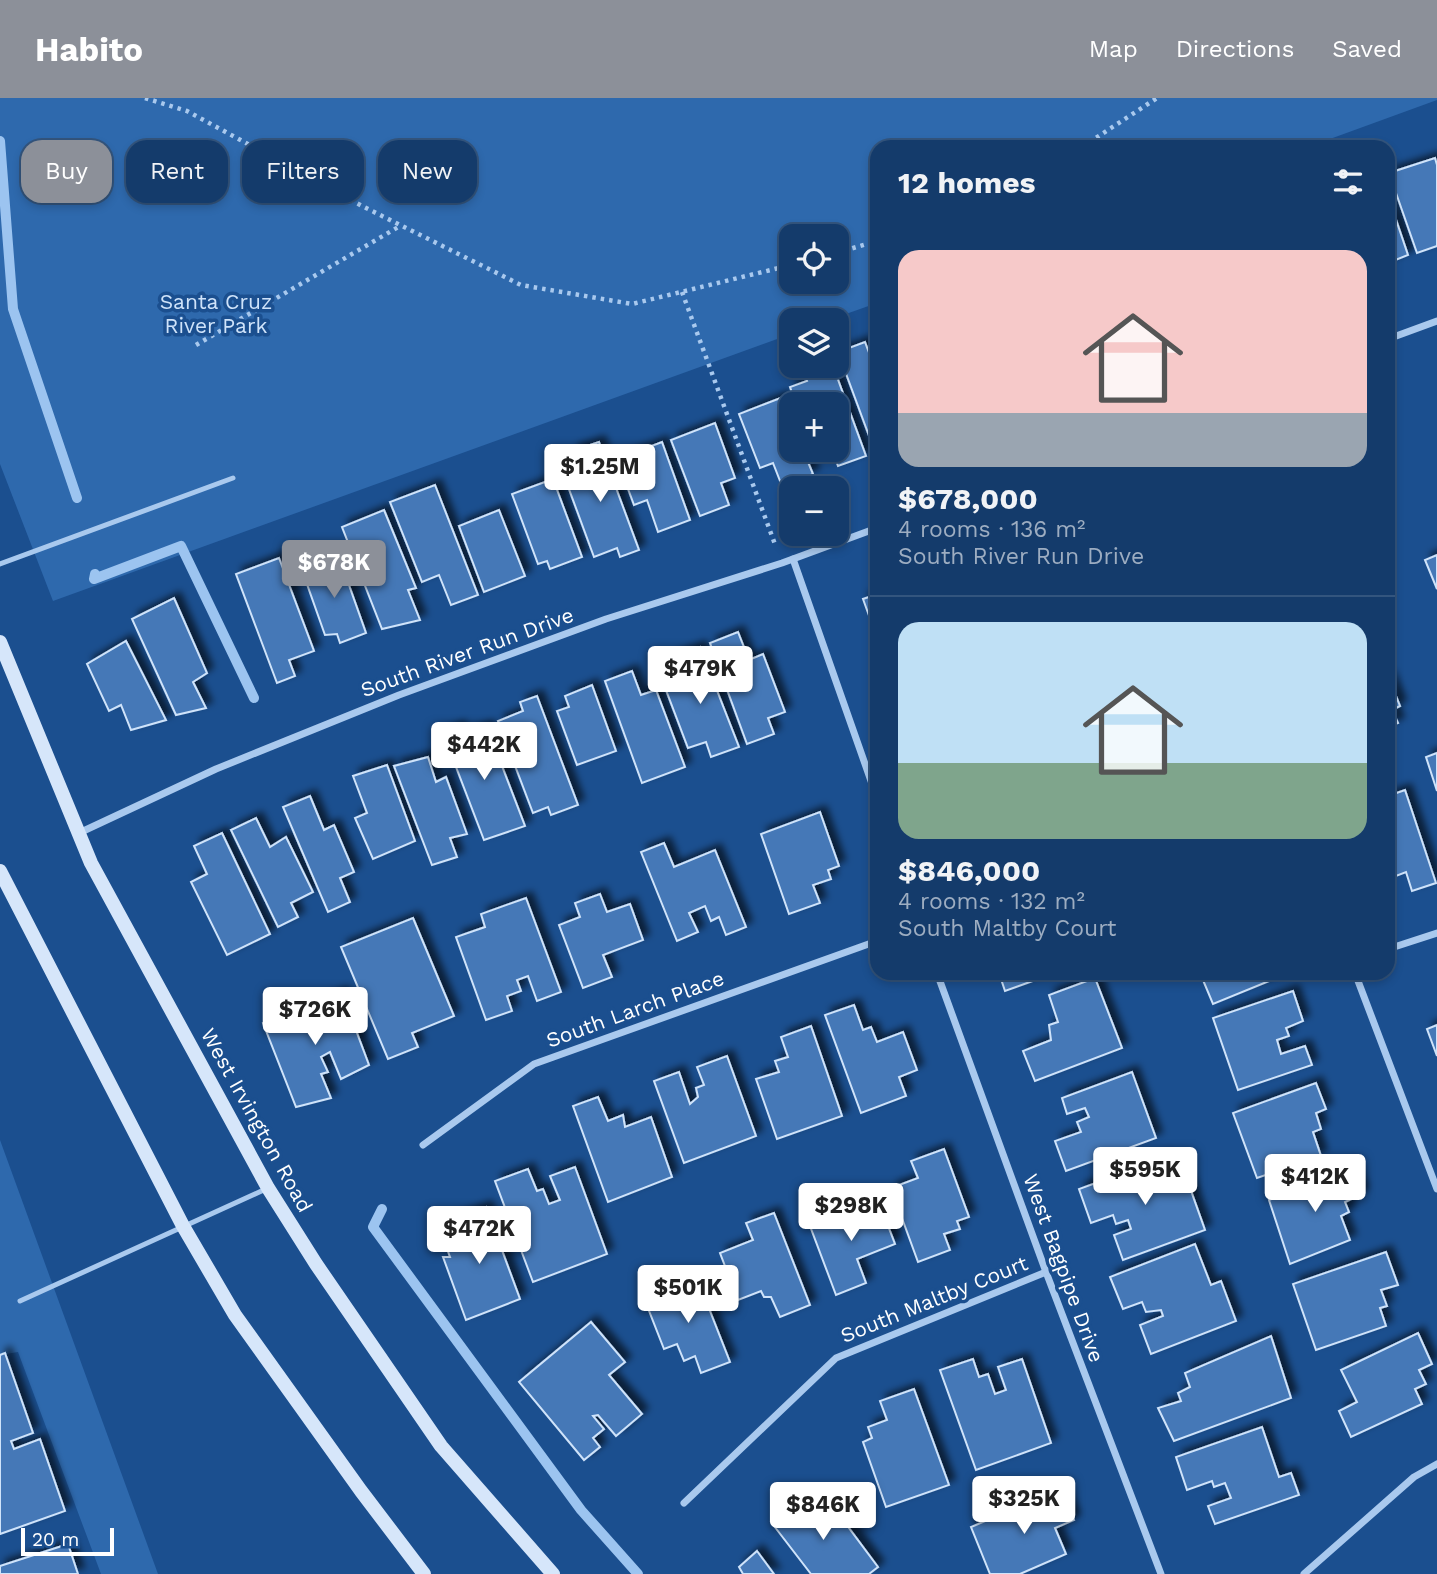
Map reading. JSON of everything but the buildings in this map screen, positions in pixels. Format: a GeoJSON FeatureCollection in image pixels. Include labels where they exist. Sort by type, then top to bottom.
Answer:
{"type":"FeatureCollection","features":[{"type":"Feature","properties":{"kind":"main road","name":"West Irvington Road"},"geometry":{"type":"LineString","coordinates":[[0,642],[91,863],[268,1188],[316,1264],[441,1446],[553,1574]]}},
{"type":"Feature","properties":{"kind":"main road"},"geometry":{"type":"LineString","coordinates":[[0,871],[183,1226],[235,1315],[424,1574]]}},
{"type":"Feature","properties":{"kind":"street"},"geometry":{"type":"LineString","coordinates":[[1395,336],[1437,321]]}},
{"type":"Feature","properties":{"kind":"street","name":"South River Run Drive"},"geometry":{"type":"LineString","coordinates":[[79,833],[216,769],[399,695],[607,619],[782,563],[870,531]]}},
{"type":"Feature","properties":{"kind":"street"},"geometry":{"type":"LineString","coordinates":[[793,559],[870,778]]}},
{"type":"Feature","properties":{"kind":"street"},"geometry":{"type":"LineString","coordinates":[[1395,947],[1437,933]]}},
{"type":"Feature","properties":{"kind":"street","name":"South Larch Place"},"geometry":{"type":"LineString","coordinates":[[423,1145],[534,1064],[870,944]]}},
{"type":"Feature","properties":{"kind":"street","name":"West Bagpipe Drive"},"geometry":{"type":"LineString","coordinates":[[940,980],[1046,1272],[1161,1574]]}},
{"type":"Feature","properties":{"kind":"street"},"geometry":{"type":"LineString","coordinates":[[1358,980],[1437,1189]]}},
{"type":"Feature","properties":{"kind":"street","name":"South Maltby Court"},"geometry":{"type":"LineString","coordinates":[[684,1503],[836,1358],[1046,1272]]}},
{"type":"Feature","properties":{"kind":"street"},"geometry":{"type":"LineString","coordinates":[[1304,1574],[1414,1477],[1437,1464]]}},
{"type":"Feature","properties":{"kind":"lane"},"geometry":{"type":"LineString","coordinates":[[0,564],[233,478]]}},
{"type":"Feature","properties":{"kind":"lane"},"geometry":{"type":"LineString","coordinates":[[20,1301],[268,1188]]}},
{"type":"Feature","properties":{"kind":"path"},"geometry":{"type":"LineString","coordinates":[[145,98],[187,110],[401,225],[521,285],[632,304],[779,268]]}},
{"type":"Feature","properties":{"kind":"path"},"geometry":{"type":"LineString","coordinates":[[1093,140],[1157,98]]}},
{"type":"Feature","properties":{"kind":"path"},"geometry":{"type":"LineString","coordinates":[[196,345],[401,225]]}},
{"type":"Feature","properties":{"kind":"path"},"geometry":{"type":"LineString","coordinates":[[849,250],[870,244]]}},
{"type":"Feature","properties":{"kind":"path"},"geometry":{"type":"LineString","coordinates":[[682,292],[782,563]]}},
{"type":"Feature","properties":{"kind":"green space","name":"Santa Cruz River Park"},"geometry":{"type":"Polygon","coordinates":[[[0,98],[1437,98],[1327,140],[870,140],[870,305],[849,313],[849,308],[779,308],[779,338],[53,601],[0,464],[0,98]]]}},
{"type":"Feature","properties":{"kind":"green space"},"geometry":{"type":"Polygon","coordinates":[[[0,1140],[158,1574],[101,1574],[18,1352],[0,1355],[0,1140]]]}},
{"type":"Feature","properties":{"kind":"waterway"},"geometry":{"type":"LineString","coordinates":[[0,141],[13,309],[77,498]]}},
{"type":"Feature","properties":{"kind":"waterway"},"geometry":{"type":"LineString","coordinates":[[95,574],[94,579],[181,546],[254,698]]}},
{"type":"Feature","properties":{"kind":"waterway"},"geometry":{"type":"LineString","coordinates":[[382,1209],[373,1227],[581,1510],[638,1574]]}}]}
